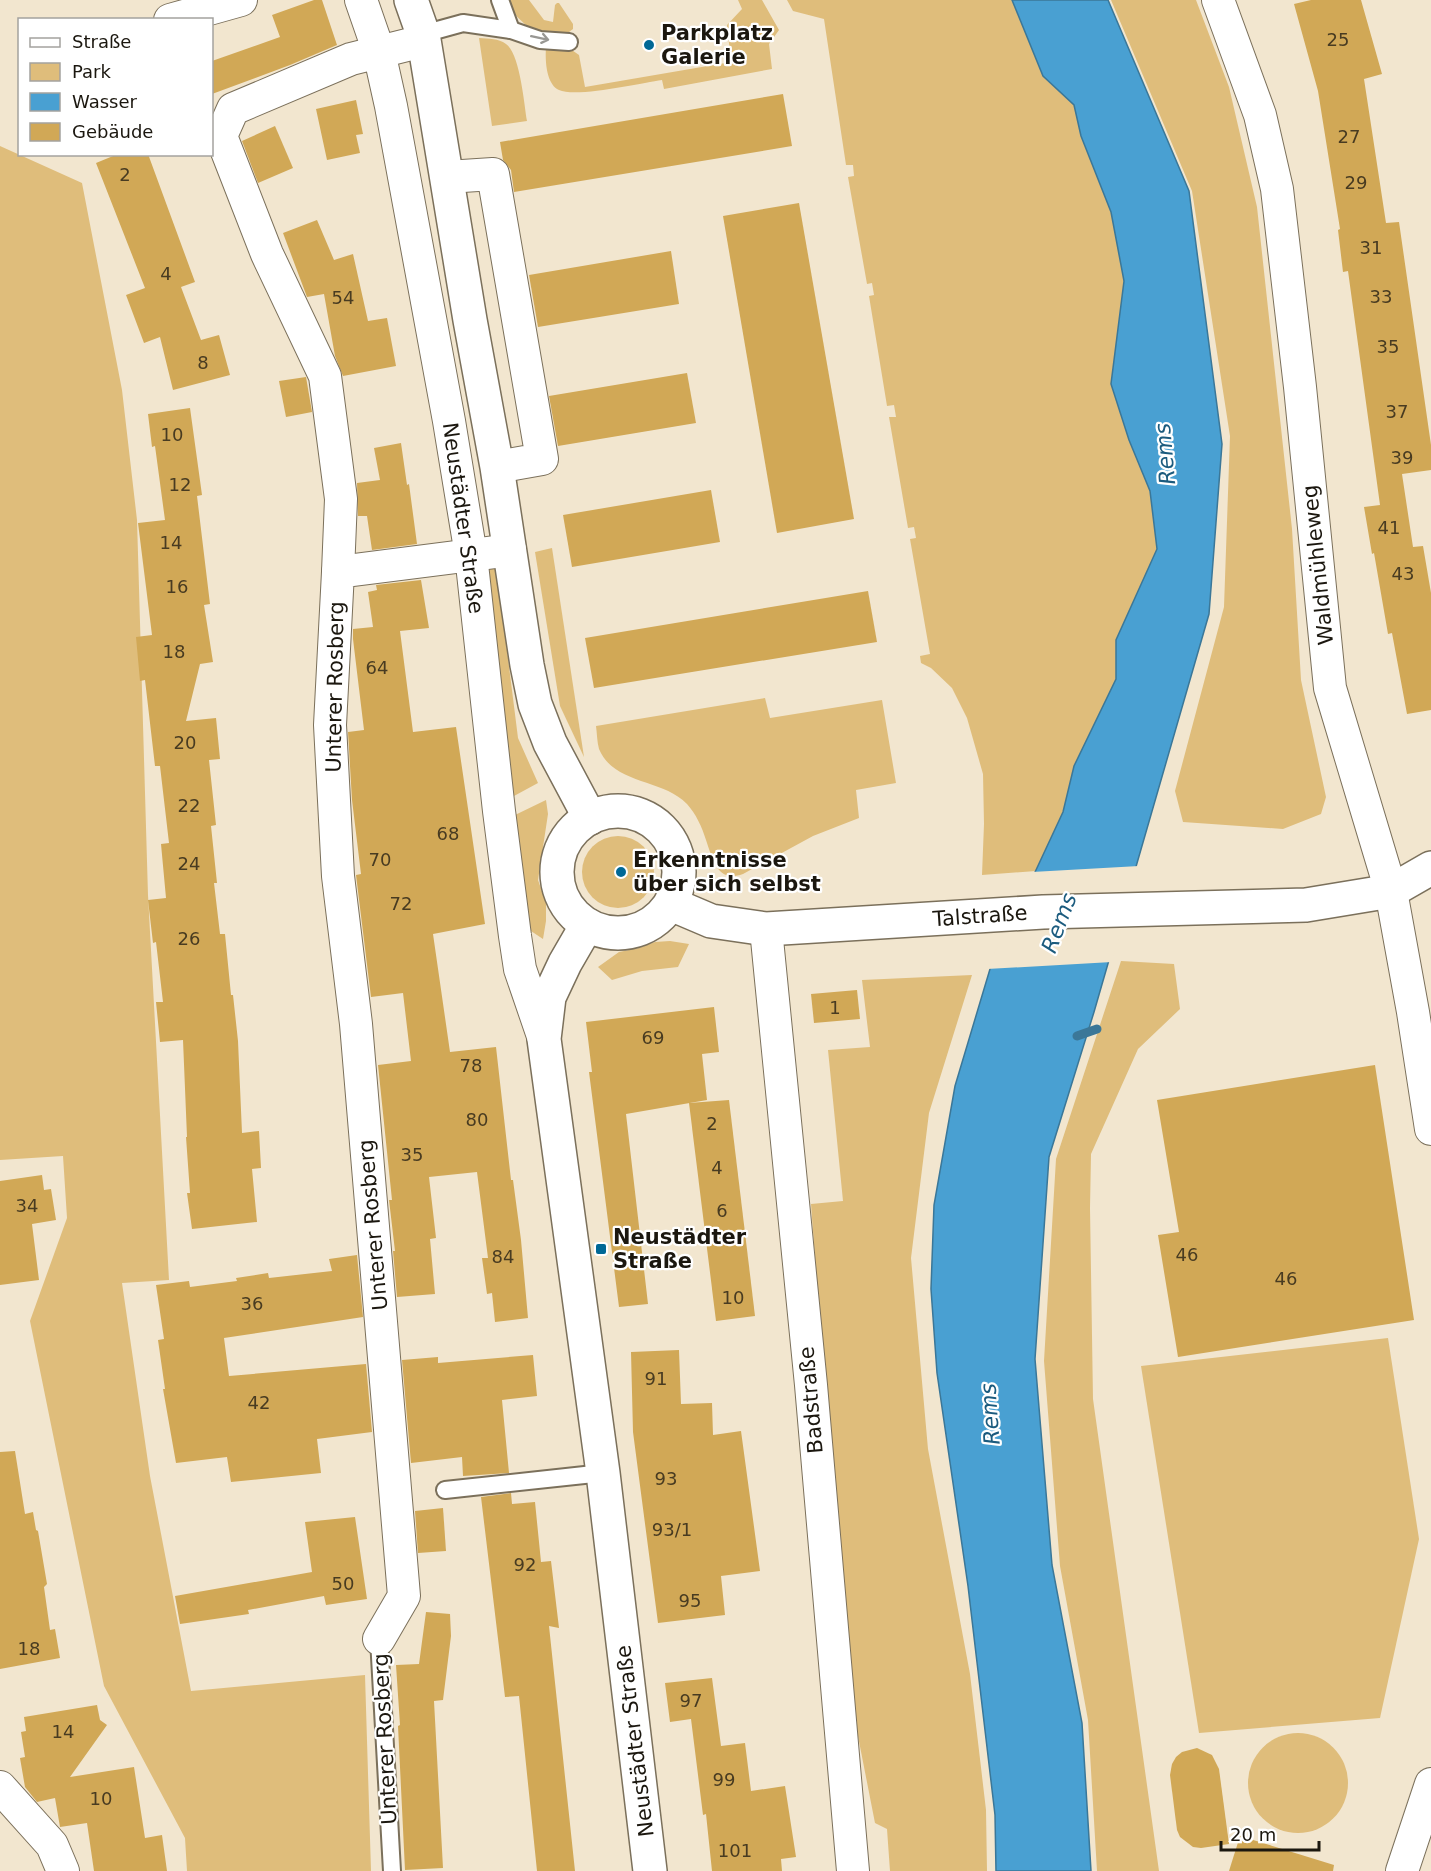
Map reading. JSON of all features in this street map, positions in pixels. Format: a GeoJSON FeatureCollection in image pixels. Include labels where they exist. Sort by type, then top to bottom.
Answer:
{"type":"FeatureCollection","features":[{"type":"Feature","properties":{"kind":"street"},"geometry":{"type":"LineString","coordinates":[[177,18],[241,0]]}},
{"type":"Feature","properties":{"kind":"street","name":"Neustädter Straße"},"geometry":{"type":"LineString","coordinates":[[361,0],[365,56],[391,106],[449,421],[471,555],[515,936],[520,969],[544,1039],[603,1473],[650,1871]]}},
{"type":"Feature","properties":{"kind":"street","name":"Neustädter Straße"},"geometry":{"type":"LineString","coordinates":[[411,0],[423,38],[497,467],[535,704],[549,744],[590,818]]}},
{"type":"Feature","properties":{"kind":"street","name":"Waldmühleweg"},"geometry":{"type":"LineString","coordinates":[[1218,0],[1260,116],[1277,189],[1300,387],[1330,688],[1390,891],[1413,1012],[1431,1129]]}},
{"type":"Feature","properties":{"kind":"street","name":"Unterer Rosberg"},"geometry":{"type":"LineString","coordinates":[[379,1639],[404,1596],[356,1024],[338,876],[330,725],[341,498],[325,376],[267,254],[221,136],[233,110],[365,56],[423,38]]}},
{"type":"Feature","properties":{"kind":"street","name":"Neustädter Straße"},"geometry":{"type":"LineString","coordinates":[[447,177],[493,174],[542,459],[497,467]]}},
{"type":"Feature","properties":{"kind":"street","name":"Unterer Rosberg"},"geometry":{"type":"LineString","coordinates":[[338,572],[510,550]]}},
{"type":"Feature","properties":{"kind":"street"},"geometry":{"type":"LineString","coordinates":[[624,810],[643,815],[660,826],[672,842],[679,861],[680,880],[670,904],[662,916],[646,927],[628,933],[606,933],[587,925],[571,912],[560,894],[556,873],[559,853],[569,834],[584,820],[603,812],[624,810]]}},
{"type":"Feature","properties":{"kind":"street","name":"Talstraße"},"geometry":{"type":"LineString","coordinates":[[670,904],[711,921],[766,929],[1043,912],[1306,905],[1390,891],[1431,868]]}},
{"type":"Feature","properties":{"kind":"street","name":"Neustädter Straße"},"geometry":{"type":"LineString","coordinates":[[544,1039],[549,997],[587,925]]}},
{"type":"Feature","properties":{"kind":"street","name":"Badstraße"},"geometry":{"type":"LineString","coordinates":[[766,929],[810,1385],[853,1871]]}},
{"type":"Feature","properties":{"kind":"street"},"geometry":{"type":"LineString","coordinates":[[1402,1871],[1431,1784]]}},
{"type":"Feature","properties":{"kind":"street"},"geometry":{"type":"LineString","coordinates":[[0,1787],[52,1845],[63,1871]]}},
{"type":"Feature","properties":{"kind":"lane"},"geometry":{"type":"LineString","coordinates":[[500,0],[511,30]]}},
{"type":"Feature","properties":{"kind":"lane"},"geometry":{"type":"LineString","coordinates":[[423,38],[463,23],[511,30],[540,40],[569,42]]}},
{"type":"Feature","properties":{"kind":"lane"},"geometry":{"type":"LineString","coordinates":[[445,1490],[603,1473]]}},
{"type":"Feature","properties":{"kind":"lane","name":"Unterer Rosberg"},"geometry":{"type":"LineString","coordinates":[[379,1639],[392,1871]]}},
{"type":"Feature","properties":{"kind":"green space"},"geometry":{"type":"Polygon","coordinates":[[[505,0],[529,0],[544,20],[553,22],[555,5],[559,3],[573,24],[573,29],[569,32],[538,33],[531,30],[510,10],[505,0]]]}},
{"type":"Feature","properties":{"kind":"green space"},"geometry":{"type":"Polygon","coordinates":[[[738,0],[762,0],[779,30],[769,44],[772,69],[664,89],[662,80],[579,92],[559,90],[551,83],[546,65],[546,47],[569,48],[579,55],[585,87],[731,62],[727,25],[742,9],[738,0]]]}},
{"type":"Feature","properties":{"kind":"green space"},"geometry":{"type":"Polygon","coordinates":[[[787,0],[1012,0],[1043,76],[1074,104],[1081,136],[1111,212],[1124,281],[1111,384],[1129,440],[1150,491],[1157,549],[1116,640],[1116,679],[1074,766],[1063,812],[1036,871],[982,875],[983,774],[967,718],[952,688],[931,668],[921,663],[920,656],[930,654],[910,539],[916,538],[914,527],[908,528],[889,417],[896,417],[894,405],[887,406],[869,296],[874,295],[872,283],[867,284],[848,177],[854,176],[853,165],[846,165],[824,19],[793,11],[787,0]]]}},
{"type":"Feature","properties":{"kind":"green space"},"geometry":{"type":"Polygon","coordinates":[[[1111,0],[1196,0],[1229,87],[1257,207],[1292,529],[1301,680],[1326,797],[1321,814],[1283,829],[1183,822],[1175,791],[1224,607],[1230,436],[1192,191],[1111,0]]]}},
{"type":"Feature","properties":{"kind":"green space"},"geometry":{"type":"Polygon","coordinates":[[[479,38],[500,41],[511,49],[521,80],[527,121],[492,126],[479,38]]]}},
{"type":"Feature","properties":{"kind":"green space"},"geometry":{"type":"Polygon","coordinates":[[[0,146],[82,183],[122,390],[137,520],[148,895],[169,1280],[122,1283],[150,1476],[191,1691],[365,1675],[371,1871],[187,1871],[185,1838],[104,1686],[30,1321],[67,1218],[63,1156],[0,1160],[0,146]]]}},
{"type":"Feature","properties":{"kind":"green space"},"geometry":{"type":"Polygon","coordinates":[[[552,548],[584,757],[560,706],[535,552],[552,548]]]}},
{"type":"Feature","properties":{"kind":"green space"},"geometry":{"type":"Polygon","coordinates":[[[496,563],[518,738],[538,783],[514,796],[485,566],[496,563]]]}},
{"type":"Feature","properties":{"kind":"green space"},"geometry":{"type":"Polygon","coordinates":[[[765,698],[770,718],[882,700],[896,783],[856,790],[859,818],[813,836],[743,874],[727,875],[717,868],[701,826],[687,804],[665,790],[627,775],[606,761],[599,749],[596,726],[765,698]]]}},
{"type":"Feature","properties":{"kind":"green space"},"geometry":{"type":"Polygon","coordinates":[[[546,800],[548,814],[538,880],[546,903],[543,939],[528,929],[515,815],[546,800]]]}},
{"type":"Feature","properties":{"kind":"green space"},"geometry":{"type":"Polygon","coordinates":[[[618,836],[638,842],[648,852],[654,872],[648,892],[638,902],[618,908],[598,902],[588,892],[582,872],[588,852],[598,842],[618,836]]]}},
{"type":"Feature","properties":{"kind":"green space"},"geometry":{"type":"Polygon","coordinates":[[[670,941],[689,944],[678,967],[642,971],[612,980],[598,967],[619,952],[655,942],[670,941]]]}},
{"type":"Feature","properties":{"kind":"green space"},"geometry":{"type":"Polygon","coordinates":[[[1121,961],[1174,964],[1180,1009],[1138,1049],[1091,1154],[1093,1399],[1159,1871],[1097,1871],[1088,1720],[1060,1566],[1044,1361],[1056,1159],[1121,961]]]}},
{"type":"Feature","properties":{"kind":"green space"},"geometry":{"type":"Polygon","coordinates":[[[972,975],[929,1113],[911,1258],[928,1449],[970,1674],[986,1810],[987,1871],[890,1871],[887,1829],[875,1823],[846,1675],[811,1204],[843,1201],[828,1050],[870,1047],[862,980],[972,975]]]}},
{"type":"Feature","properties":{"kind":"green space"},"geometry":{"type":"Polygon","coordinates":[[[1388,1338],[1419,1539],[1380,1718],[1199,1733],[1141,1366],[1388,1338]]]}},
{"type":"Feature","properties":{"kind":"green space"},"geometry":{"type":"Polygon","coordinates":[[[1298,1733],[1326,1741],[1340,1755],[1348,1783],[1340,1811],[1326,1825],[1298,1833],[1270,1825],[1256,1811],[1248,1783],[1256,1755],[1270,1741],[1298,1733]]]}},
{"type":"Feature","properties":{"kind":"water","name":"Rems"},"geometry":{"type":"Polygon","coordinates":[[[1012,0],[1108,0],[1189,191],[1222,444],[1209,614],[1094,1012],[1049,1157],[1035,1359],[1052,1565],[1082,1723],[1091,1871],[996,1871],[995,1815],[968,1586],[937,1373],[931,1289],[934,1205],[955,1086],[990,969],[1063,812],[1074,766],[1116,679],[1116,640],[1157,549],[1150,491],[1129,440],[1111,384],[1124,281],[1111,212],[1081,136],[1074,105],[1043,76],[1012,0]]]}},
{"type":"Feature","properties":{"kind":"pier"},"geometry":{"type":"Polygon","coordinates":[[[1139,866],[1112,962],[987,969],[1032,872],[1139,866]]]}},
{"type":"Feature","properties":{"kind":"building"},"geometry":{"type":"Polygon","coordinates":[[[314,0],[322,0],[337,45],[213,94],[213,61],[280,37],[272,15],[314,0]]]}},
{"type":"Feature","properties":{"kind":"building"},"geometry":{"type":"Polygon","coordinates":[[[1311,0],[1361,0],[1382,74],[1364,79],[1386,223],[1399,222],[1431,445],[1431,470],[1402,474],[1413,547],[1423,546],[1431,593],[1431,710],[1407,714],[1392,633],[1388,634],[1364,507],[1380,505],[1348,271],[1343,272],[1338,230],[1340,229],[1318,91],[1294,4],[1311,0]]]}},
{"type":"Feature","properties":{"kind":"building"},"geometry":{"type":"Polygon","coordinates":[[[783,94],[792,146],[514,192],[511,170],[503,160],[500,142],[783,94]]]}},
{"type":"Feature","properties":{"kind":"building"},"geometry":{"type":"Polygon","coordinates":[[[356,100],[363,134],[356,135],[360,153],[327,160],[316,109],[356,100]]]}},
{"type":"Feature","properties":{"kind":"building"},"geometry":{"type":"Polygon","coordinates":[[[275,126],[293,168],[258,183],[242,141],[275,126]]]}},
{"type":"Feature","properties":{"kind":"building"},"geometry":{"type":"Polygon","coordinates":[[[113,156],[149,156],[195,282],[181,287],[201,340],[219,335],[230,375],[173,390],[160,337],[144,343],[126,295],[145,288],[96,163],[113,156]]]}},
{"type":"Feature","properties":{"kind":"building"},"geometry":{"type":"Polygon","coordinates":[[[799,203],[854,519],[777,533],[723,216],[799,203]]]}},
{"type":"Feature","properties":{"kind":"building"},"geometry":{"type":"Polygon","coordinates":[[[317,220],[334,260],[353,254],[368,321],[387,318],[396,366],[343,376],[335,356],[324,294],[307,297],[283,233],[317,220]]]}},
{"type":"Feature","properties":{"kind":"building"},"geometry":{"type":"Polygon","coordinates":[[[671,251],[679,304],[538,327],[529,275],[671,251]]]}},
{"type":"Feature","properties":{"kind":"building"},"geometry":{"type":"Polygon","coordinates":[[[687,373],[696,423],[558,446],[549,396],[687,373]]]}},
{"type":"Feature","properties":{"kind":"building"},"geometry":{"type":"Polygon","coordinates":[[[306,377],[312,412],[286,417],[279,381],[306,377]]]}},
{"type":"Feature","properties":{"kind":"building"},"geometry":{"type":"Polygon","coordinates":[[[190,408],[202,495],[197,496],[210,604],[204,605],[213,662],[200,664],[186,721],[216,718],[220,759],[209,760],[216,825],[211,826],[217,883],[214,883],[220,934],[225,934],[231,995],[233,995],[238,1041],[242,1133],[259,1131],[261,1168],[252,1169],[257,1222],[192,1229],[187,1193],[190,1193],[183,1040],[160,1042],[156,1002],[163,1002],[156,942],[153,943],[148,900],[166,898],[161,844],[169,843],[160,766],[155,766],[145,680],[140,681],[136,637],[152,635],[138,523],[165,520],[155,446],[152,447],[148,414],[190,408]]]}},
{"type":"Feature","properties":{"kind":"building"},"geometry":{"type":"Polygon","coordinates":[[[401,443],[417,544],[372,550],[367,516],[358,516],[357,483],[380,480],[374,448],[401,443]]]}},
{"type":"Feature","properties":{"kind":"building"},"geometry":{"type":"Polygon","coordinates":[[[711,490],[720,542],[572,567],[563,515],[711,490]]]}},
{"type":"Feature","properties":{"kind":"building"},"geometry":{"type":"Polygon","coordinates":[[[421,580],[429,628],[400,631],[413,732],[456,727],[485,924],[433,934],[450,1052],[496,1047],[511,1180],[513,1180],[521,1240],[528,1318],[495,1322],[492,1293],[487,1294],[482,1258],[488,1258],[477,1172],[429,1177],[436,1238],[430,1239],[435,1294],[397,1297],[389,1200],[392,1200],[378,1065],[411,1061],[403,993],[371,997],[356,875],[361,874],[352,800],[348,732],[364,730],[353,629],[373,627],[368,592],[377,590],[376,585],[421,580]]]}},
{"type":"Feature","properties":{"kind":"building"},"geometry":{"type":"Polygon","coordinates":[[[868,591],[877,642],[594,688],[585,638],[868,591]]]}},
{"type":"Feature","properties":{"kind":"building"},"geometry":{"type":"Polygon","coordinates":[[[857,990],[860,1019],[814,1023],[811,994],[857,990]]]}},
{"type":"Feature","properties":{"kind":"building"},"geometry":{"type":"Polygon","coordinates":[[[714,1007],[719,1052],[702,1054],[707,1100],[626,1114],[648,1304],[619,1307],[589,1072],[592,1072],[586,1022],[714,1007]]]}},
{"type":"Feature","properties":{"kind":"building"},"geometry":{"type":"Polygon","coordinates":[[[1375,1065],[1414,1320],[1178,1357],[1158,1235],[1179,1232],[1157,1100],[1375,1065]]]}},
{"type":"Feature","properties":{"kind":"building"},"geometry":{"type":"Polygon","coordinates":[[[729,1100],[755,1316],[716,1321],[689,1103],[729,1100]]]}},
{"type":"Feature","properties":{"kind":"building"},"geometry":{"type":"Polygon","coordinates":[[[42,1175],[44,1190],[51,1189],[56,1220],[32,1224],[39,1280],[0,1285],[0,1181],[42,1175]]]}},
{"type":"Feature","properties":{"kind":"building"},"geometry":{"type":"Polygon","coordinates":[[[357,1255],[363,1317],[224,1338],[229,1376],[366,1364],[372,1432],[317,1439],[321,1473],[231,1482],[227,1457],[176,1463],[163,1389],[165,1389],[158,1340],[164,1339],[156,1285],[189,1281],[190,1287],[237,1281],[236,1278],[268,1273],[269,1278],[332,1271],[329,1259],[357,1255]]]}},
{"type":"Feature","properties":{"kind":"building"},"geometry":{"type":"Polygon","coordinates":[[[679,1350],[681,1404],[712,1403],[713,1435],[741,1431],[760,1571],[721,1576],[725,1615],[658,1623],[633,1432],[631,1352],[679,1350]]]}},
{"type":"Feature","properties":{"kind":"building"},"geometry":{"type":"Polygon","coordinates":[[[533,1355],[537,1396],[502,1400],[509,1473],[463,1476],[462,1457],[411,1463],[402,1360],[438,1357],[438,1363],[533,1355]]]}},
{"type":"Feature","properties":{"kind":"building"},"geometry":{"type":"Polygon","coordinates":[[[15,1451],[25,1514],[33,1512],[38,1531],[47,1584],[44,1587],[50,1630],[55,1629],[60,1658],[0,1669],[0,1452],[15,1451]]]}},
{"type":"Feature","properties":{"kind":"building"},"geometry":{"type":"Polygon","coordinates":[[[511,1493],[512,1504],[535,1502],[541,1562],[551,1561],[559,1628],[549,1626],[575,1871],[537,1871],[519,1696],[505,1697],[481,1497],[511,1493]]]}},
{"type":"Feature","properties":{"kind":"building"},"geometry":{"type":"Polygon","coordinates":[[[443,1508],[446,1551],[418,1553],[415,1511],[443,1508]]]}},
{"type":"Feature","properties":{"kind":"building"},"geometry":{"type":"Polygon","coordinates":[[[355,1517],[367,1599],[326,1605],[324,1596],[248,1610],[249,1614],[180,1624],[175,1596],[312,1572],[305,1522],[355,1517]]]}},
{"type":"Feature","properties":{"kind":"building"},"geometry":{"type":"Polygon","coordinates":[[[426,1612],[450,1614],[451,1636],[443,1700],[434,1701],[443,1868],[405,1870],[396,1665],[419,1664],[426,1612]]]}},
{"type":"Feature","properties":{"kind":"building"},"geometry":{"type":"Polygon","coordinates":[[[712,1678],[721,1746],[745,1743],[751,1791],[785,1786],[796,1857],[781,1859],[782,1871],[712,1871],[706,1814],[703,1815],[691,1719],[670,1722],[665,1683],[712,1678]]]}},
{"type":"Feature","properties":{"kind":"building"},"geometry":{"type":"Polygon","coordinates":[[[97,1705],[100,1720],[107,1725],[70,1777],[134,1767],[145,1838],[162,1835],[167,1871],[94,1871],[87,1823],[60,1827],[55,1798],[37,1802],[25,1787],[20,1758],[25,1757],[21,1732],[26,1731],[24,1717],[97,1705]]]}},
{"type":"Feature","properties":{"kind":"building"},"geometry":{"type":"Polygon","coordinates":[[[1197,1748],[1212,1755],[1219,1769],[1229,1844],[1193,1847],[1180,1837],[1177,1830],[1170,1775],[1172,1764],[1182,1752],[1197,1748]]]}},
{"type":"Feature","properties":{"kind":"building"},"geometry":{"type":"Polygon","coordinates":[[[1240,1836],[1334,1865],[1333,1871],[1229,1871],[1240,1836]]]}},
{"type":"Feature","properties":{"kind":"waterway"},"geometry":{"type":"LineString","coordinates":[[1077,1036],[1097,1029]]}},
{"type":"Feature","properties":{"kind":"place","name":"Parkplatz Galerie"},"geometry":{"type":"Point","coordinates":[649,45]}},
{"type":"Feature","properties":{"kind":"place","name":"Erkenntnisse über sich selbst"},"geometry":{"type":"Point","coordinates":[621,872]}},
{"type":"Feature","properties":{"kind":"place","name":"Neustädter Straße"},"geometry":{"type":"Point","coordinates":[601,1249]}}]}
